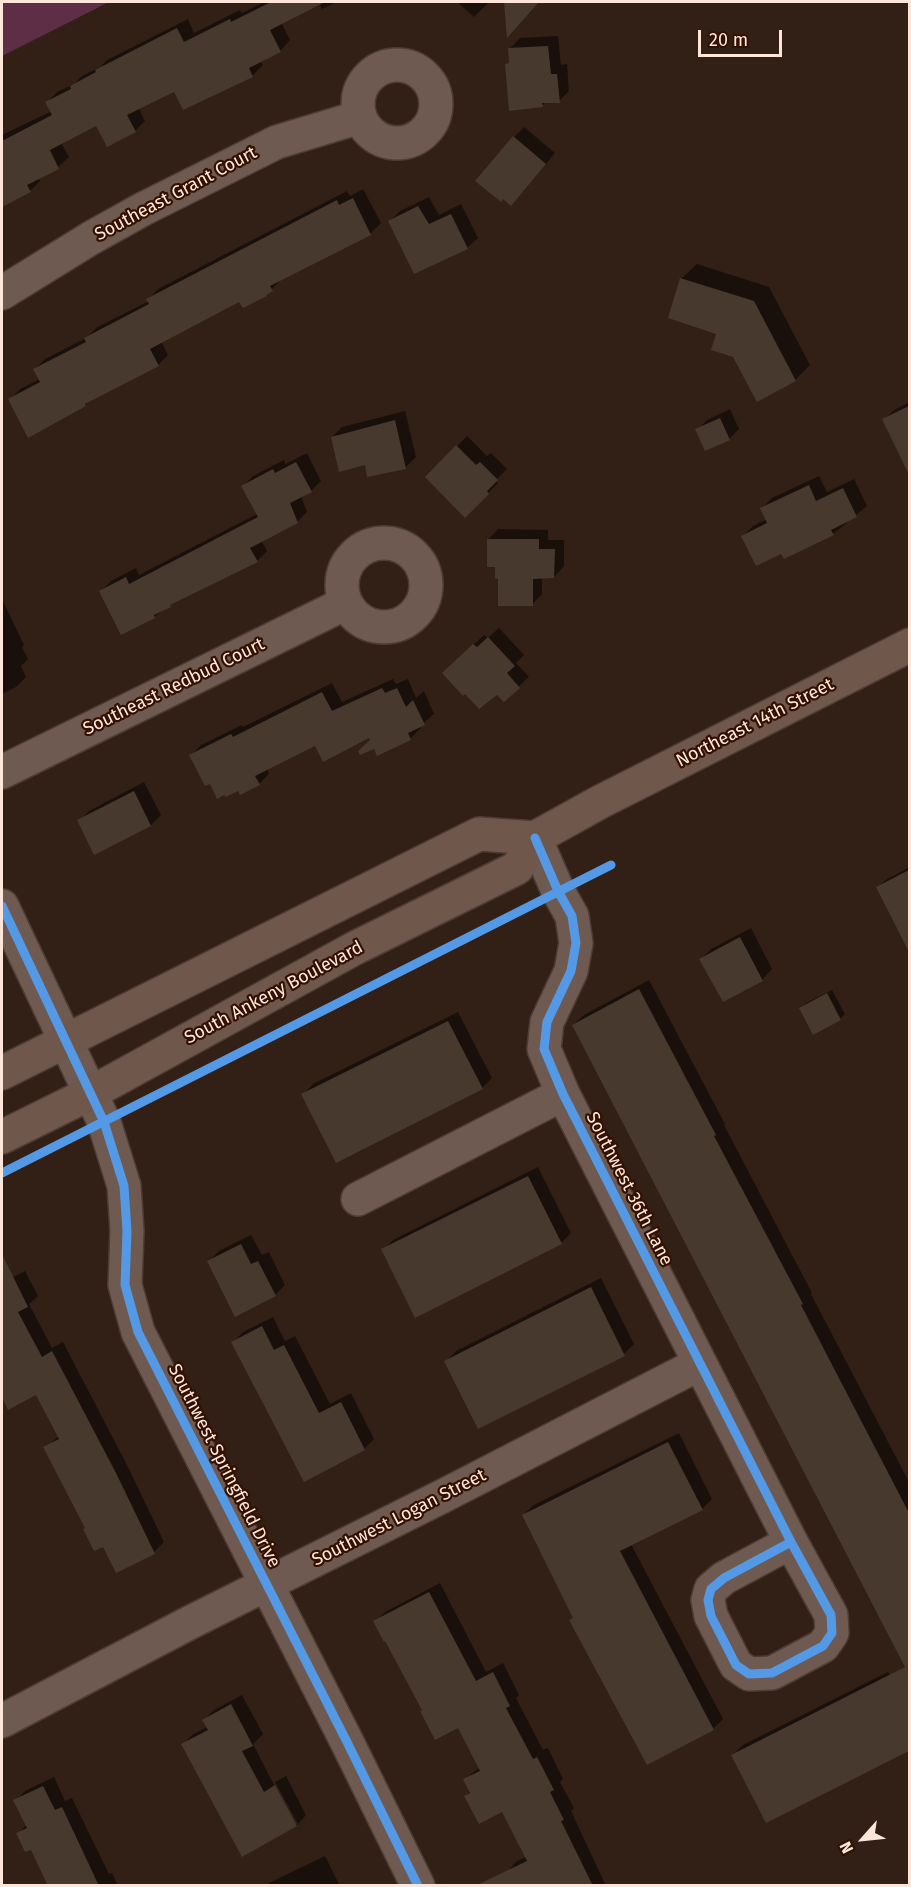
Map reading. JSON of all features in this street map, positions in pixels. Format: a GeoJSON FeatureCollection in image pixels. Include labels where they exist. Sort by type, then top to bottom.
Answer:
{"type":"FeatureCollection","features":[{"type":"Feature","properties":{"kind":"main road","name":"Northeast 14th Street"},"geometry":{"type":"LineString","coordinates":[[600,802],[909,645]]}},
{"type":"Feature","properties":{"kind":"main road","name":"South Ankeny Boulevard"},"geometry":{"type":"LineString","coordinates":[[2,1137],[91,1093],[355,948],[517,868],[536,838],[600,802]]}},
{"type":"Feature","properties":{"kind":"main road"},"geometry":{"type":"LineString","coordinates":[[2,1073],[479,834],[536,838]]}},
{"type":"Feature","properties":{"kind":"street","name":"Southeast Grant Court"},"geometry":{"type":"LineString","coordinates":[[2,293],[143,209],[277,142],[360,117]]}},
{"type":"Feature","properties":{"kind":"street","name":"Southeast Redbud Court"},"geometry":{"type":"LineString","coordinates":[[2,772],[346,603]]}},
{"type":"Feature","properties":{"kind":"street","name":"Southwest 36th Lane"},"geometry":{"type":"LineString","coordinates":[[536,838],[558,891],[572,916],[576,943],[571,971],[547,1022],[544,1049],[563,1094],[791,1542]]}},
{"type":"Feature","properties":{"kind":"street","name":"Southwest Springfield Drive"},"geometry":{"type":"LineString","coordinates":[[2,906],[104,1122],[124,1186],[127,1231],[125,1285],[138,1332],[241,1531],[418,1886]]}},
{"type":"Feature","properties":{"kind":"street"},"geometry":{"type":"LineString","coordinates":[[358,1199],[563,1094]]}},
{"type":"Feature","properties":{"kind":"street","name":"Southwest Logan Street"},"geometry":{"type":"LineString","coordinates":[[2,1721],[99,1669],[699,1364]]}},
{"type":"Feature","properties":{"kind":"shaded area"},"geometry":{"type":"Polygon","coordinates":[[[2,2],[109,2],[2,56],[2,2]]]}},
{"type":"Feature","properties":{"kind":"building"},"geometry":{"type":"Polygon","coordinates":[[[271,2],[325,2],[270,30],[281,52],[249,68],[253,77],[183,110],[174,92],[127,115],[136,132],[107,147],[96,126],[50,150],[59,169],[27,185],[31,192],[2,207],[2,141],[52,115],[45,102],[71,89],[70,86],[96,72],[95,70],[177,28],[184,42],[271,2]]]}},
{"type":"Feature","properties":{"kind":"building"},"geometry":{"type":"Polygon","coordinates":[[[504,2],[539,2],[507,38],[504,2]]]}},
{"type":"Feature","properties":{"kind":"building"},"geometry":{"type":"Polygon","coordinates":[[[548,46],[551,74],[557,74],[560,103],[542,103],[543,107],[509,111],[505,64],[509,63],[508,48],[548,46]]]}},
{"type":"Feature","properties":{"kind":"building"},"geometry":{"type":"Polygon","coordinates":[[[513,136],[546,164],[511,206],[503,199],[501,202],[475,181],[513,136]]]}},
{"type":"Feature","properties":{"kind":"building"},"geometry":{"type":"Polygon","coordinates":[[[353,198],[371,235],[270,286],[273,291],[267,296],[243,308],[239,302],[150,349],[159,366],[85,404],[86,406],[28,438],[8,399],[40,382],[33,369],[86,342],[84,338],[149,304],[146,299],[337,200],[339,205],[353,198]]]}},
{"type":"Feature","properties":{"kind":"building"},"geometry":{"type":"Polygon","coordinates":[[[418,206],[429,224],[451,214],[468,249],[414,274],[388,221],[418,206]]]}},
{"type":"Feature","properties":{"kind":"building"},"geometry":{"type":"Polygon","coordinates":[[[680,278],[754,301],[796,381],[757,402],[733,357],[711,350],[716,334],[668,318],[680,278]]]}},
{"type":"Feature","properties":{"kind":"building"},"geometry":{"type":"Polygon","coordinates":[[[909,406],[909,475],[882,419],[909,406]]]}},
{"type":"Feature","properties":{"kind":"building"},"geometry":{"type":"Polygon","coordinates":[[[720,418],[730,440],[705,451],[695,429],[720,418]]]}},
{"type":"Feature","properties":{"kind":"building"},"geometry":{"type":"Polygon","coordinates":[[[395,420],[406,469],[367,477],[365,465],[339,472],[331,437],[395,420]]]}},
{"type":"Feature","properties":{"kind":"building"},"geometry":{"type":"Polygon","coordinates":[[[456,445],[476,465],[480,462],[498,480],[487,491],[489,494],[465,518],[425,477],[456,445]]]}},
{"type":"Feature","properties":{"kind":"building"},"geometry":{"type":"Polygon","coordinates":[[[296,462],[312,492],[290,503],[298,523],[250,548],[258,562],[170,605],[171,607],[154,615],[155,618],[121,635],[99,591],[126,577],[129,584],[258,517],[241,486],[273,469],[275,473],[296,462]]]}},
{"type":"Feature","properties":{"kind":"building"},"geometry":{"type":"Polygon","coordinates":[[[809,485],[816,501],[843,488],[857,517],[831,530],[834,535],[784,559],[781,554],[756,566],[741,536],[767,523],[760,508],[809,485]]]}},
{"type":"Feature","properties":{"kind":"building"},"geometry":{"type":"Polygon","coordinates":[[[487,539],[539,539],[539,549],[555,549],[554,578],[533,579],[533,606],[498,606],[498,579],[495,578],[495,567],[487,567],[487,539]]]}},
{"type":"Feature","properties":{"kind":"building"},"geometry":{"type":"Polygon","coordinates":[[[488,637],[515,666],[507,673],[520,688],[504,702],[497,695],[479,709],[465,694],[463,696],[442,673],[473,644],[477,647],[488,637]]]}},
{"type":"Feature","properties":{"kind":"building"},"geometry":{"type":"Polygon","coordinates":[[[382,688],[385,693],[397,688],[406,707],[413,700],[425,725],[408,733],[411,740],[377,756],[374,749],[360,755],[358,751],[370,740],[369,738],[323,762],[315,746],[255,776],[260,785],[240,795],[238,791],[217,799],[210,784],[205,786],[189,755],[231,734],[233,737],[322,692],[332,711],[382,688]]]}},
{"type":"Feature","properties":{"kind":"building"},"geometry":{"type":"Polygon","coordinates":[[[134,791],[151,826],[94,855],[77,820],[134,791]]]}},
{"type":"Feature","properties":{"kind":"building"},"geometry":{"type":"Polygon","coordinates":[[[909,870],[909,952],[876,887],[909,870]]]}},
{"type":"Feature","properties":{"kind":"building"},"geometry":{"type":"Polygon","coordinates":[[[740,937],[763,981],[723,1002],[699,959],[740,937]]]}},
{"type":"Feature","properties":{"kind":"building"},"geometry":{"type":"Polygon","coordinates":[[[639,989],[909,1513],[909,1751],[766,1823],[731,1755],[905,1667],[572,1025],[639,989]]]}},
{"type":"Feature","properties":{"kind":"building"},"geometry":{"type":"Polygon","coordinates":[[[827,993],[841,1020],[813,1035],[799,1008],[827,993]]]}},
{"type":"Feature","properties":{"kind":"building"},"geometry":{"type":"Polygon","coordinates":[[[448,1021],[483,1089],[336,1163],[301,1094],[448,1021]]]}},
{"type":"Feature","properties":{"kind":"building"},"geometry":{"type":"Polygon","coordinates":[[[528,1176],[562,1244],[415,1318],[381,1249],[528,1176]]]}},
{"type":"Feature","properties":{"kind":"building"},"geometry":{"type":"Polygon","coordinates":[[[241,1244],[251,1264],[258,1261],[276,1296],[235,1317],[207,1261],[241,1244]]]}},
{"type":"Feature","properties":{"kind":"building"},"geometry":{"type":"Polygon","coordinates":[[[2,1254],[28,1307],[18,1312],[42,1357],[52,1351],[117,1475],[155,1554],[116,1573],[103,1547],[94,1551],[83,1529],[85,1528],[43,1447],[59,1439],[36,1395],[8,1410],[2,1397],[2,1254]]]}},
{"type":"Feature","properties":{"kind":"building"},"geometry":{"type":"Polygon","coordinates":[[[591,1287],[625,1356],[478,1429],[444,1361],[591,1287]]]}},
{"type":"Feature","properties":{"kind":"building"},"geometry":{"type":"Polygon","coordinates":[[[262,1326],[274,1350],[284,1345],[319,1413],[341,1402],[365,1450],[304,1482],[231,1342],[262,1326]]]}},
{"type":"Feature","properties":{"kind":"building"},"geometry":{"type":"Polygon","coordinates":[[[668,1442],[703,1510],[620,1551],[714,1730],[647,1765],[569,1620],[573,1618],[522,1515],[668,1442]]]}},
{"type":"Feature","properties":{"kind":"building"},"geometry":{"type":"Polygon","coordinates":[[[429,1592],[476,1681],[493,1672],[510,1706],[506,1708],[533,1759],[537,1757],[554,1790],[550,1792],[564,1820],[561,1821],[593,1886],[475,1886],[527,1861],[502,1812],[479,1824],[464,1796],[470,1793],[463,1779],[480,1771],[458,1728],[435,1740],[420,1711],[422,1710],[373,1621],[429,1592]]]}},
{"type":"Feature","properties":{"kind":"building"},"geometry":{"type":"Polygon","coordinates":[[[231,1704],[253,1746],[242,1751],[264,1792],[275,1785],[297,1826],[242,1857],[181,1744],[208,1730],[202,1720],[231,1704]]]}},
{"type":"Feature","properties":{"kind":"building"},"geometry":{"type":"Polygon","coordinates":[[[43,1786],[55,1810],[62,1807],[99,1886],[48,1886],[31,1850],[25,1852],[16,1833],[27,1828],[13,1800],[43,1786]]]}},
{"type":"Feature","properties":{"kind":"cycle path"},"geometry":{"type":"LineString","coordinates":[[535,838],[558,891],[572,916],[576,943],[571,971],[547,1022],[544,1049],[563,1094],[791,1542],[724,1578],[711,1589],[708,1600],[711,1616],[736,1665],[749,1674],[772,1673],[823,1646],[832,1633],[831,1615],[791,1542]]}},
{"type":"Feature","properties":{"kind":"cycle path"},"geometry":{"type":"LineString","coordinates":[[2,1173],[611,865]]}},
{"type":"Feature","properties":{"kind":"cycle path"},"geometry":{"type":"LineString","coordinates":[[2,906],[104,1122],[124,1186],[127,1231],[125,1285],[138,1332],[418,1886]]}}]}
